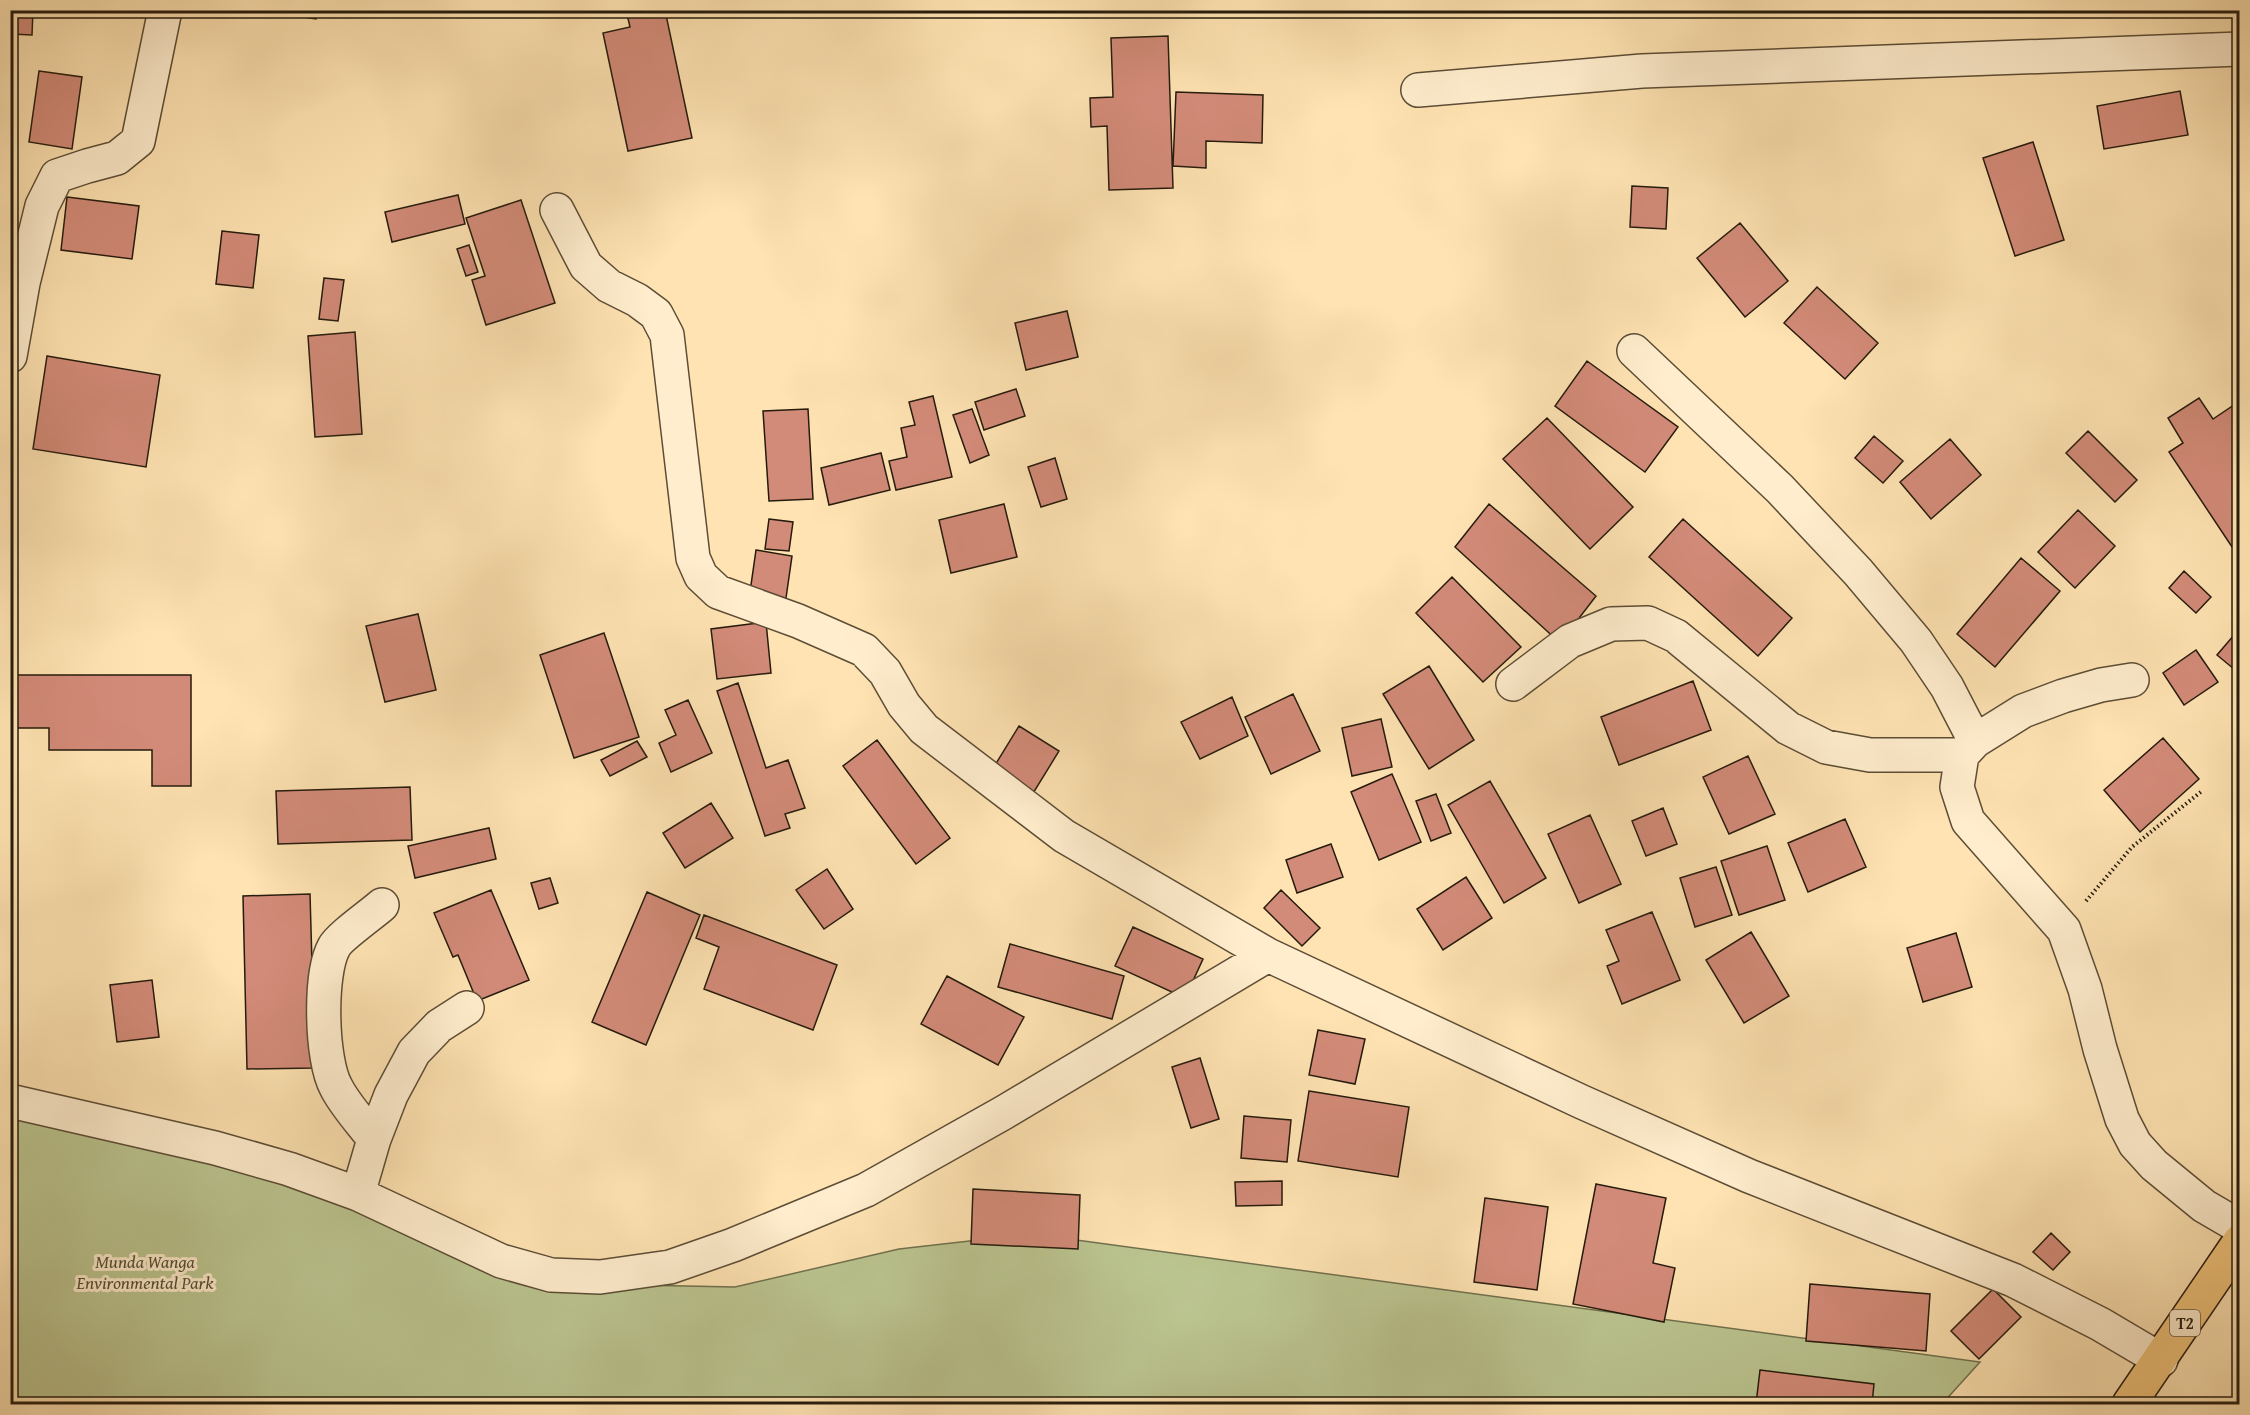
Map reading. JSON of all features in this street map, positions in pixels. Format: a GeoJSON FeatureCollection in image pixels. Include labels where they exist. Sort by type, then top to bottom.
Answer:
{"type":"FeatureCollection","features":[{"type":"Feature","properties":{"kind":"highway","name":"T2"},"geometry":{"type":"LineString","coordinates":[[2129,1404],[2240,1241]]}},
{"type":"Feature","properties":{"kind":"street"},"geometry":{"type":"LineString","coordinates":[[10,356],[23,283],[42,206],[57,177],[117,158],[138,141],[165,10]]}},
{"type":"Feature","properties":{"kind":"street"},"geometry":{"type":"LineString","coordinates":[[1418,90],[1642,71],[2240,49]]}},
{"type":"Feature","properties":{"kind":"street"},"geometry":{"type":"LineString","coordinates":[[557,210],[586,266],[609,286],[637,300],[656,314],[667,334],[693,558],[701,576],[718,592],[798,621],[864,650],[885,672],[904,705],[924,729],[1064,836],[1268,955],[1582,1102],[1739,1172],[2013,1280],[2100,1324],[2161,1360]]}},
{"type":"Feature","properties":{"kind":"street"},"geometry":{"type":"LineString","coordinates":[[1635,351],[1780,489],[1858,572],[1916,640],[1947,687],[1969,748],[1957,787],[1968,821],[2064,930],[2085,988],[2100,1049],[2122,1119],[2135,1144],[2154,1165],[2204,1206],[2240,1227]]}},
{"type":"Feature","properties":{"kind":"street"},"geometry":{"type":"LineString","coordinates":[[1513,684],[1570,641],[1611,624],[1648,623],[1676,636],[1788,728],[1826,747],[1870,755],[1969,748],[2022,711],[2091,688],[2132,680]]}},
{"type":"Feature","properties":{"kind":"street"},"geometry":{"type":"LineString","coordinates":[[374,1139],[335,1086],[324,1041],[325,992],[326,973],[334,946],[382,905]]}},
{"type":"Feature","properties":{"kind":"street"},"geometry":{"type":"LineString","coordinates":[[10,1101],[215,1148],[289,1169],[358,1194],[501,1261],[551,1275],[600,1277],[670,1267],[733,1245],[866,1190],[1003,1113],[1268,955]]}},
{"type":"Feature","properties":{"kind":"street"},"geometry":{"type":"LineString","coordinates":[[358,1194],[374,1139],[391,1095],[414,1052],[439,1026],[467,1008]]}},
{"type":"Feature","properties":{"kind":"path"},"geometry":{"type":"LineString","coordinates":[[2064,930],[2093,891],[2132,847],[2202,791]]}},
{"type":"Feature","properties":{"kind":"green space","name":"Munda Wanga Environmental Park"},"geometry":{"type":"Polygon","coordinates":[[[10,1099],[311,1178],[538,1283],[735,1287],[899,1249],[1032,1234],[1980,1362],[1942,1404],[11,1404],[10,1099]]]}},
{"type":"Feature","properties":{"kind":"building"},"geometry":{"type":"Polygon","coordinates":[[[10,10],[33,10],[32,35],[10,34],[10,10]]]}},
{"type":"Feature","properties":{"kind":"building"},"geometry":{"type":"Polygon","coordinates":[[[255,10],[317,10],[316,19],[255,10]]]}},
{"type":"Feature","properties":{"kind":"building"},"geometry":{"type":"Polygon","coordinates":[[[626,10],[665,10],[692,138],[628,151],[603,33],[630,27],[626,10]]]}},
{"type":"Feature","properties":{"kind":"building"},"geometry":{"type":"Polygon","coordinates":[[[1168,36],[1173,188],[1109,190],[1107,126],[1091,127],[1090,98],[1113,97],[1111,38],[1168,36]]]}},
{"type":"Feature","properties":{"kind":"building"},"geometry":{"type":"Polygon","coordinates":[[[39,71],[82,77],[72,149],[29,142],[39,71]]]}},
{"type":"Feature","properties":{"kind":"building"},"geometry":{"type":"Polygon","coordinates":[[[2180,91],[2188,135],[2104,149],[2097,106],[2180,91]]]}},
{"type":"Feature","properties":{"kind":"building"},"geometry":{"type":"Polygon","coordinates":[[[1176,92],[1263,95],[1262,143],[1206,141],[1206,168],[1173,166],[1176,92]]]}},
{"type":"Feature","properties":{"kind":"building"},"geometry":{"type":"Polygon","coordinates":[[[2033,142],[2064,240],[2015,256],[1983,158],[2033,142]]]}},
{"type":"Feature","properties":{"kind":"building"},"geometry":{"type":"Polygon","coordinates":[[[1632,186],[1668,188],[1666,229],[1630,227],[1632,186]]]}},
{"type":"Feature","properties":{"kind":"building"},"geometry":{"type":"Polygon","coordinates":[[[458,195],[465,224],[392,242],[385,212],[458,195]]]}},
{"type":"Feature","properties":{"kind":"building"},"geometry":{"type":"Polygon","coordinates":[[[67,197],[139,206],[132,259],[61,250],[67,197]]]}},
{"type":"Feature","properties":{"kind":"building"},"geometry":{"type":"Polygon","coordinates":[[[521,200],[555,303],[486,325],[472,280],[485,276],[466,218],[521,200]]]}},
{"type":"Feature","properties":{"kind":"building"},"geometry":{"type":"Polygon","coordinates":[[[1740,223],[1788,281],[1745,317],[1697,258],[1740,223]]]}},
{"type":"Feature","properties":{"kind":"building"},"geometry":{"type":"Polygon","coordinates":[[[222,231],[259,235],[253,288],[216,284],[222,231]]]}},
{"type":"Feature","properties":{"kind":"building"},"geometry":{"type":"Polygon","coordinates":[[[469,245],[478,272],[466,276],[457,249],[469,245]]]}},
{"type":"Feature","properties":{"kind":"building"},"geometry":{"type":"Polygon","coordinates":[[[324,278],[344,280],[338,321],[319,319],[324,278]]]}},
{"type":"Feature","properties":{"kind":"building"},"geometry":{"type":"Polygon","coordinates":[[[1817,287],[1878,343],[1845,379],[1784,323],[1817,287]]]}},
{"type":"Feature","properties":{"kind":"building"},"geometry":{"type":"Polygon","coordinates":[[[1067,311],[1078,357],[1026,370],[1015,323],[1067,311]]]}},
{"type":"Feature","properties":{"kind":"building"},"geometry":{"type":"Polygon","coordinates":[[[355,332],[362,434],[315,437],[308,336],[355,332]]]}},
{"type":"Feature","properties":{"kind":"building"},"geometry":{"type":"Polygon","coordinates":[[[47,356],[160,375],[146,467],[33,449],[47,356]]]}},
{"type":"Feature","properties":{"kind":"building"},"geometry":{"type":"Polygon","coordinates":[[[1587,361],[1678,427],[1645,472],[1555,406],[1587,361]]]}},
{"type":"Feature","properties":{"kind":"building"},"geometry":{"type":"Polygon","coordinates":[[[1016,389],[1025,416],[984,430],[975,402],[1016,389]]]}},
{"type":"Feature","properties":{"kind":"building"},"geometry":{"type":"Polygon","coordinates":[[[933,396],[952,477],[896,490],[889,461],[907,457],[901,428],[915,425],[909,402],[933,396]]]}},
{"type":"Feature","properties":{"kind":"building"},"geometry":{"type":"Polygon","coordinates":[[[2199,398],[2213,419],[2240,401],[2240,559],[2169,452],[2183,443],[2168,418],[2199,398]]]}},
{"type":"Feature","properties":{"kind":"building"},"geometry":{"type":"Polygon","coordinates":[[[808,409],[813,499],[769,501],[763,411],[808,409]]]}},
{"type":"Feature","properties":{"kind":"building"},"geometry":{"type":"Polygon","coordinates":[[[972,409],[989,455],[970,463],[953,415],[972,409]]]}},
{"type":"Feature","properties":{"kind":"building"},"geometry":{"type":"Polygon","coordinates":[[[1547,418],[1633,507],[1590,549],[1503,459],[1547,418]]]}},
{"type":"Feature","properties":{"kind":"building"},"geometry":{"type":"Polygon","coordinates":[[[2088,431],[2137,480],[2115,502],[2066,453],[2088,431]]]}},
{"type":"Feature","properties":{"kind":"building"},"geometry":{"type":"Polygon","coordinates":[[[1874,436],[1903,461],[1883,483],[1855,458],[1874,436]]]}},
{"type":"Feature","properties":{"kind":"building"},"geometry":{"type":"Polygon","coordinates":[[[1950,439],[1981,475],[1931,519],[1900,482],[1950,439]]]}},
{"type":"Feature","properties":{"kind":"building"},"geometry":{"type":"Polygon","coordinates":[[[881,453],[890,490],[829,505],[821,468],[881,453]]]}},
{"type":"Feature","properties":{"kind":"building"},"geometry":{"type":"Polygon","coordinates":[[[1055,458],[1067,499],[1041,507],[1028,467],[1055,458]]]}},
{"type":"Feature","properties":{"kind":"building"},"geometry":{"type":"Polygon","coordinates":[[[1004,504],[1017,557],[951,573],[939,520],[1004,504]]]}},
{"type":"Feature","properties":{"kind":"building"},"geometry":{"type":"Polygon","coordinates":[[[1489,504],[1596,596],[1560,643],[1455,547],[1489,504]]]}},
{"type":"Feature","properties":{"kind":"building"},"geometry":{"type":"Polygon","coordinates":[[[2078,510],[2115,546],[2075,588],[2038,552],[2078,510]]]}},
{"type":"Feature","properties":{"kind":"building"},"geometry":{"type":"Polygon","coordinates":[[[769,519],[793,522],[789,551],[765,549],[769,519]]]}},
{"type":"Feature","properties":{"kind":"building"},"geometry":{"type":"Polygon","coordinates":[[[1683,519],[1792,618],[1758,656],[1649,557],[1683,519]]]}},
{"type":"Feature","properties":{"kind":"building"},"geometry":{"type":"Polygon","coordinates":[[[756,550],[792,556],[786,598],[750,592],[756,550]]]}},
{"type":"Feature","properties":{"kind":"building"},"geometry":{"type":"Polygon","coordinates":[[[2021,558],[2060,591],[1995,667],[1957,634],[2021,558]]]}},
{"type":"Feature","properties":{"kind":"building"},"geometry":{"type":"Polygon","coordinates":[[[2184,571],[2211,597],[2196,613],[2169,588],[2184,571]]]}},
{"type":"Feature","properties":{"kind":"building"},"geometry":{"type":"Polygon","coordinates":[[[1452,577],[1521,647],[1483,682],[1416,613],[1452,577]]]}},
{"type":"Feature","properties":{"kind":"building"},"geometry":{"type":"Polygon","coordinates":[[[418,614],[436,690],[385,702],[366,626],[418,614]]]}},
{"type":"Feature","properties":{"kind":"building"},"geometry":{"type":"Polygon","coordinates":[[[766,622],[771,673],[717,679],[711,629],[766,622]]]}},
{"type":"Feature","properties":{"kind":"building"},"geometry":{"type":"Polygon","coordinates":[[[2240,628],[2240,674],[2217,655],[2240,628]]]}},
{"type":"Feature","properties":{"kind":"building"},"geometry":{"type":"Polygon","coordinates":[[[604,633],[639,737],[574,758],[540,655],[604,633]]]}},
{"type":"Feature","properties":{"kind":"building"},"geometry":{"type":"Polygon","coordinates":[[[2196,650],[2218,682],[2184,705],[2163,673],[2196,650]]]}},
{"type":"Feature","properties":{"kind":"building"},"geometry":{"type":"Polygon","coordinates":[[[1429,666],[1474,740],[1429,769],[1383,694],[1429,666]]]}},
{"type":"Feature","properties":{"kind":"building"},"geometry":{"type":"Polygon","coordinates":[[[16,675],[191,675],[191,786],[152,786],[152,750],[49,750],[49,728],[16,728],[16,675]]]}},
{"type":"Feature","properties":{"kind":"building"},"geometry":{"type":"Polygon","coordinates":[[[1693,681],[1711,730],[1619,765],[1601,717],[1693,681]]]}},
{"type":"Feature","properties":{"kind":"building"},"geometry":{"type":"Polygon","coordinates":[[[738,683],[766,768],[788,760],[805,808],[785,814],[790,828],[765,836],[717,691],[738,683]]]}},
{"type":"Feature","properties":{"kind":"building"},"geometry":{"type":"Polygon","coordinates":[[[1293,694],[1320,751],[1271,774],[1245,717],[1293,694]]]}},
{"type":"Feature","properties":{"kind":"building"},"geometry":{"type":"Polygon","coordinates":[[[1232,697],[1248,736],[1200,759],[1181,722],[1232,697]]]}},
{"type":"Feature","properties":{"kind":"building"},"geometry":{"type":"Polygon","coordinates":[[[688,700],[712,753],[671,772],[659,743],[676,735],[665,710],[688,700]]]}},
{"type":"Feature","properties":{"kind":"building"},"geometry":{"type":"Polygon","coordinates":[[[1381,719],[1392,767],[1352,776],[1342,728],[1381,719]]]}},
{"type":"Feature","properties":{"kind":"building"},"geometry":{"type":"Polygon","coordinates":[[[1019,726],[1059,751],[1032,795],[992,770],[1019,726]]]}},
{"type":"Feature","properties":{"kind":"building"},"geometry":{"type":"Polygon","coordinates":[[[2235,729],[2240,730],[2240,762],[2234,762],[2235,729]]]}},
{"type":"Feature","properties":{"kind":"building"},"geometry":{"type":"Polygon","coordinates":[[[2163,738],[2199,779],[2140,832],[2104,790],[2163,738]]]}},
{"type":"Feature","properties":{"kind":"building"},"geometry":{"type":"Polygon","coordinates":[[[877,740],[950,838],[916,864],[843,766],[877,740]]]}},
{"type":"Feature","properties":{"kind":"building"},"geometry":{"type":"Polygon","coordinates":[[[637,741],[647,757],[610,776],[601,760],[637,741]]]}},
{"type":"Feature","properties":{"kind":"building"},"geometry":{"type":"Polygon","coordinates":[[[1748,756],[1775,814],[1729,834],[1703,777],[1748,756]]]}},
{"type":"Feature","properties":{"kind":"building"},"geometry":{"type":"Polygon","coordinates":[[[1392,774],[1421,842],[1379,860],[1351,792],[1392,774]]]}},
{"type":"Feature","properties":{"kind":"building"},"geometry":{"type":"Polygon","coordinates":[[[1490,781],[1546,878],[1504,903],[1448,805],[1490,781]]]}},
{"type":"Feature","properties":{"kind":"building"},"geometry":{"type":"Polygon","coordinates":[[[410,787],[412,840],[278,844],[276,791],[410,787]]]}},
{"type":"Feature","properties":{"kind":"building"},"geometry":{"type":"Polygon","coordinates":[[[1436,794],[1451,833],[1431,841],[1416,801],[1436,794]]]}},
{"type":"Feature","properties":{"kind":"building"},"geometry":{"type":"Polygon","coordinates":[[[711,803],[733,838],[685,868],[663,833],[711,803]]]}},
{"type":"Feature","properties":{"kind":"building"},"geometry":{"type":"Polygon","coordinates":[[[1663,808],[1677,844],[1646,856],[1632,821],[1663,808]]]}},
{"type":"Feature","properties":{"kind":"building"},"geometry":{"type":"Polygon","coordinates":[[[1590,815],[1621,884],[1579,903],[1548,834],[1590,815]]]}},
{"type":"Feature","properties":{"kind":"building"},"geometry":{"type":"Polygon","coordinates":[[[1845,819],[1866,867],[1808,892],[1788,843],[1845,819]]]}},
{"type":"Feature","properties":{"kind":"building"},"geometry":{"type":"Polygon","coordinates":[[[489,828],[496,859],[415,878],[408,846],[489,828]]]}},
{"type":"Feature","properties":{"kind":"building"},"geometry":{"type":"Polygon","coordinates":[[[1331,844],[1343,877],[1297,893],[1286,860],[1331,844]]]}},
{"type":"Feature","properties":{"kind":"building"},"geometry":{"type":"Polygon","coordinates":[[[1767,846],[1785,900],[1739,915],[1721,861],[1767,846]]]}},
{"type":"Feature","properties":{"kind":"building"},"geometry":{"type":"Polygon","coordinates":[[[1716,867],[1732,915],[1695,927],[1680,878],[1716,867]]]}},
{"type":"Feature","properties":{"kind":"building"},"geometry":{"type":"Polygon","coordinates":[[[827,869],[853,909],[824,929],[796,890],[827,869]]]}},
{"type":"Feature","properties":{"kind":"building"},"geometry":{"type":"Polygon","coordinates":[[[1466,877],[1492,918],[1443,950],[1417,909],[1466,877]]]}},
{"type":"Feature","properties":{"kind":"building"},"geometry":{"type":"Polygon","coordinates":[[[550,878],[558,903],[539,909],[531,883],[550,878]]]}},
{"type":"Feature","properties":{"kind":"building"},"geometry":{"type":"Polygon","coordinates":[[[491,890],[529,980],[477,1001],[458,955],[453,957],[434,913],[491,890]]]}},
{"type":"Feature","properties":{"kind":"building"},"geometry":{"type":"Polygon","coordinates":[[[1281,890],[1320,928],[1302,946],[1264,908],[1281,890]]]}},
{"type":"Feature","properties":{"kind":"building"},"geometry":{"type":"Polygon","coordinates":[[[647,892],[700,915],[646,1045],[592,1022],[647,892]]]}},
{"type":"Feature","properties":{"kind":"building"},"geometry":{"type":"Polygon","coordinates":[[[310,894],[315,1068],[247,1069],[243,896],[310,894]]]}},
{"type":"Feature","properties":{"kind":"building"},"geometry":{"type":"Polygon","coordinates":[[[1652,912],[1680,980],[1622,1004],[1607,966],[1619,961],[1606,930],[1652,912]]]}},
{"type":"Feature","properties":{"kind":"building"},"geometry":{"type":"Polygon","coordinates":[[[704,915],[837,965],[813,1030],[704,989],[719,947],[696,938],[704,915]]]}},
{"type":"Feature","properties":{"kind":"building"},"geometry":{"type":"Polygon","coordinates":[[[1133,927],[1203,959],[1185,998],[1115,966],[1133,927]]]}},
{"type":"Feature","properties":{"kind":"building"},"geometry":{"type":"Polygon","coordinates":[[[1751,932],[1789,996],[1744,1023],[1706,960],[1751,932]]]}},
{"type":"Feature","properties":{"kind":"building"},"geometry":{"type":"Polygon","coordinates":[[[1956,933],[1972,987],[1923,1002],[1907,948],[1956,933]]]}},
{"type":"Feature","properties":{"kind":"building"},"geometry":{"type":"Polygon","coordinates":[[[1010,944],[1124,976],[1112,1019],[998,987],[1010,944]]]}},
{"type":"Feature","properties":{"kind":"building"},"geometry":{"type":"Polygon","coordinates":[[[947,976],[1024,1017],[998,1065],[921,1024],[947,976]]]}},
{"type":"Feature","properties":{"kind":"building"},"geometry":{"type":"Polygon","coordinates":[[[152,980],[159,1037],[117,1042],[110,985],[152,980]]]}},
{"type":"Feature","properties":{"kind":"building"},"geometry":{"type":"Polygon","coordinates":[[[1318,1030],[1365,1039],[1355,1084],[1309,1075],[1318,1030]]]}},
{"type":"Feature","properties":{"kind":"building"},"geometry":{"type":"Polygon","coordinates":[[[1200,1058],[1219,1119],[1191,1128],[1172,1067],[1200,1058]]]}},
{"type":"Feature","properties":{"kind":"building"},"geometry":{"type":"Polygon","coordinates":[[[1309,1091],[1409,1107],[1398,1177],[1298,1161],[1309,1091]]]}},
{"type":"Feature","properties":{"kind":"building"},"geometry":{"type":"Polygon","coordinates":[[[1244,1116],[1291,1120],[1287,1162],[1241,1158],[1244,1116]]]}},
{"type":"Feature","properties":{"kind":"building"},"geometry":{"type":"Polygon","coordinates":[[[1282,1181],[1282,1205],[1236,1206],[1235,1182],[1282,1181]]]}},
{"type":"Feature","properties":{"kind":"building"},"geometry":{"type":"Polygon","coordinates":[[[1596,1184],[1666,1198],[1653,1263],[1675,1268],[1664,1322],[1573,1304],[1596,1184]]]}},
{"type":"Feature","properties":{"kind":"building"},"geometry":{"type":"Polygon","coordinates":[[[973,1189],[1080,1195],[1078,1249],[971,1244],[973,1189]]]}},
{"type":"Feature","properties":{"kind":"building"},"geometry":{"type":"Polygon","coordinates":[[[1485,1198],[1548,1207],[1537,1290],[1474,1282],[1485,1198]]]}},
{"type":"Feature","properties":{"kind":"building"},"geometry":{"type":"Polygon","coordinates":[[[2051,1233],[2070,1252],[2053,1270],[2033,1252],[2051,1233]]]}},
{"type":"Feature","properties":{"kind":"building"},"geometry":{"type":"Polygon","coordinates":[[[1810,1284],[1930,1294],[1926,1351],[1806,1341],[1810,1284]]]}},
{"type":"Feature","properties":{"kind":"building"},"geometry":{"type":"Polygon","coordinates":[[[1993,1289],[2021,1317],[1979,1359],[1951,1331],[1993,1289]]]}},
{"type":"Feature","properties":{"kind":"building"},"geometry":{"type":"Polygon","coordinates":[[[1760,1370],[1874,1384],[1872,1404],[1756,1404],[1760,1370]]]}}]}
